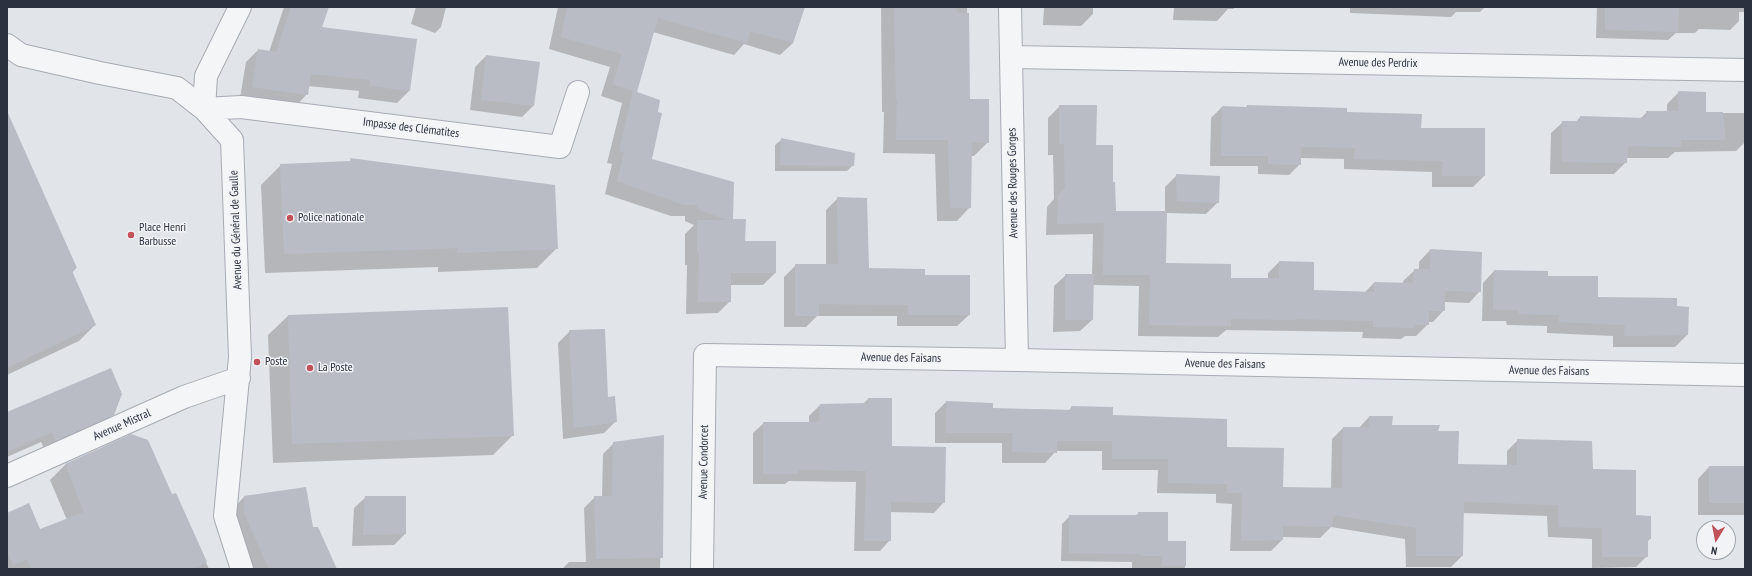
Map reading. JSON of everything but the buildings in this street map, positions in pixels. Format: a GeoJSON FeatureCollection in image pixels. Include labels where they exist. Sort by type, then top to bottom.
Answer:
{"type":"FeatureCollection","features":[{"type":"Feature","properties":{"kind":"street"},"geometry":{"type":"LineString","coordinates":[[204,109],[206,76],[240,7]]}},
{"type":"Feature","properties":{"kind":"street","name":"Avenue des Rouges Gorges"},"geometry":{"type":"LineString","coordinates":[[1010,7],[1017,360]]}},
{"type":"Feature","properties":{"kind":"street","name":"Avenue du Général de Gaulle"},"geometry":{"type":"LineString","coordinates":[[7,45],[21,54],[100,73],[177,88],[204,109],[232,140],[240,357],[225,516],[242,569]]}},
{"type":"Feature","properties":{"kind":"street","name":"Avenue des Perdrix"},"geometry":{"type":"LineString","coordinates":[[1011,57],[1745,70]]}},
{"type":"Feature","properties":{"kind":"street","name":"Impasse des Clématites"},"geometry":{"type":"LineString","coordinates":[[204,109],[241,107],[560,147],[578,92]]}},
{"type":"Feature","properties":{"kind":"street","name":"Avenue des Faisans"},"geometry":{"type":"LineString","coordinates":[[705,355],[1745,375]]}},
{"type":"Feature","properties":{"kind":"street","name":"Avenue Condorcet"},"geometry":{"type":"LineString","coordinates":[[702,569],[705,355]]}},
{"type":"Feature","properties":{"kind":"street","name":"Avenue Mistral"},"geometry":{"type":"LineString","coordinates":[[7,476],[184,397],[239,378]]}},
{"type":"Feature","properties":{"kind":"place","name":"Police nationale"},"geometry":{"type":"Point","coordinates":[290,218]}},
{"type":"Feature","properties":{"kind":"place","name":"Place Henri Barbusse"},"geometry":{"type":"Point","coordinates":[131,235]}},
{"type":"Feature","properties":{"kind":"place","name":"Poste"},"geometry":{"type":"Point","coordinates":[257,362]}},
{"type":"Feature","properties":{"kind":"place","name":"La Poste"},"geometry":{"type":"Point","coordinates":[310,368]}}]}
